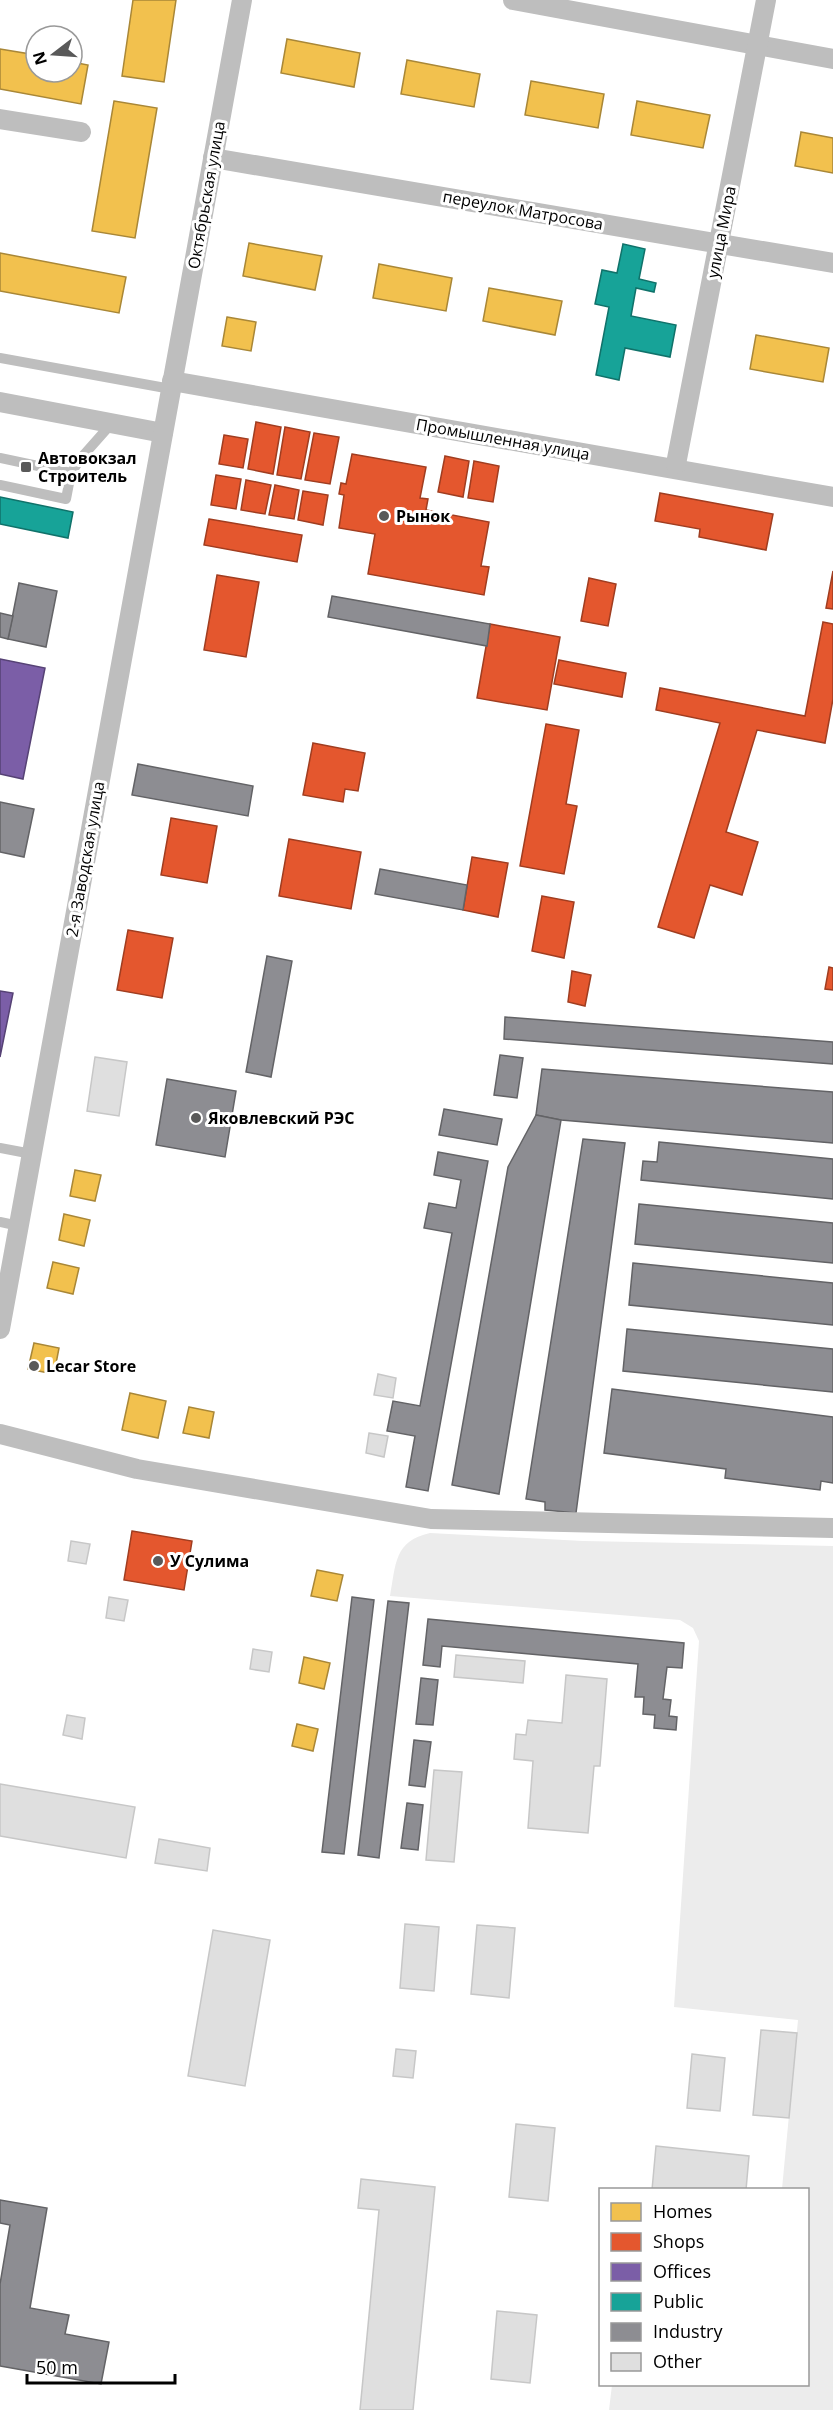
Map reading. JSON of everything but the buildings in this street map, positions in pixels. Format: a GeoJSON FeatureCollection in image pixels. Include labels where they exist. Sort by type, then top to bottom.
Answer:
{"type":"FeatureCollection","features":[{"type":"Feature","properties":{"kind":"street","name":"Октябрьская улица"},"geometry":{"type":"LineString","coordinates":[[171,385],[242,0]]}},
{"type":"Feature","properties":{"kind":"street"},"geometry":{"type":"LineString","coordinates":[[513,0],[833,59]]}},
{"type":"Feature","properties":{"kind":"street","name":"улица Мира"},"geometry":{"type":"LineString","coordinates":[[676,464],[766,0]]}},
{"type":"Feature","properties":{"kind":"street"},"geometry":{"type":"LineString","coordinates":[[0,119],[81,132]]}},
{"type":"Feature","properties":{"kind":"street","name":"переулок Матросова"},"geometry":{"type":"LineString","coordinates":[[213,158],[833,263]]}},
{"type":"Feature","properties":{"kind":"street","name":"2-я Заводская улица"},"geometry":{"type":"LineString","coordinates":[[0,1329],[9,1224],[32,1154],[171,385]]}},
{"type":"Feature","properties":{"kind":"street","name":"Промышленная улица"},"geometry":{"type":"LineString","coordinates":[[171,385],[833,497]]}},
{"type":"Feature","properties":{"kind":"street"},"geometry":{"type":"LineString","coordinates":[[0,402],[163,433]]}},
{"type":"Feature","properties":{"kind":"street"},"geometry":{"type":"LineString","coordinates":[[0,1434],[137,1469],[431,1519],[833,1528]]}},
{"type":"Feature","properties":{"kind":"lane"},"geometry":{"type":"LineString","coordinates":[[0,358],[171,385]]}},
{"type":"Feature","properties":{"kind":"lane"},"geometry":{"type":"LineString","coordinates":[[0,485],[66,499],[71,473],[112,423]]}},
{"type":"Feature","properties":{"kind":"lane"},"geometry":{"type":"LineString","coordinates":[[0,458],[71,473]]}},
{"type":"Feature","properties":{"kind":"lane"},"geometry":{"type":"LineString","coordinates":[[0,1148],[32,1154]]}},
{"type":"Feature","properties":{"kind":"shaded area"},"geometry":{"type":"Polygon","coordinates":[[[430,1533],[583,1541],[833,1546],[833,2410],[609,2410],[612,2386],[809,2386],[809,2188],[782,2188],[798,2020],[674,2007],[699,1641],[693,1628],[680,1620],[390,1596],[399,1556],[409,1542],[430,1533]]]}},
{"type":"Feature","properties":{"kind":"place","name":"Автовокзал Строитель"},"geometry":{"type":"Point","coordinates":[26,467]}},
{"type":"Feature","properties":{"kind":"place","name":"Рынок"},"geometry":{"type":"Point","coordinates":[384,516]}},
{"type":"Feature","properties":{"kind":"place","name":"Яковлевский РЭС"},"geometry":{"type":"Point","coordinates":[196,1118]}},
{"type":"Feature","properties":{"kind":"place","name":"Lecar Store"},"geometry":{"type":"Point","coordinates":[34,1366]}},
{"type":"Feature","properties":{"kind":"place","name":"У Сулима"},"geometry":{"type":"Point","coordinates":[158,1561]}}]}
